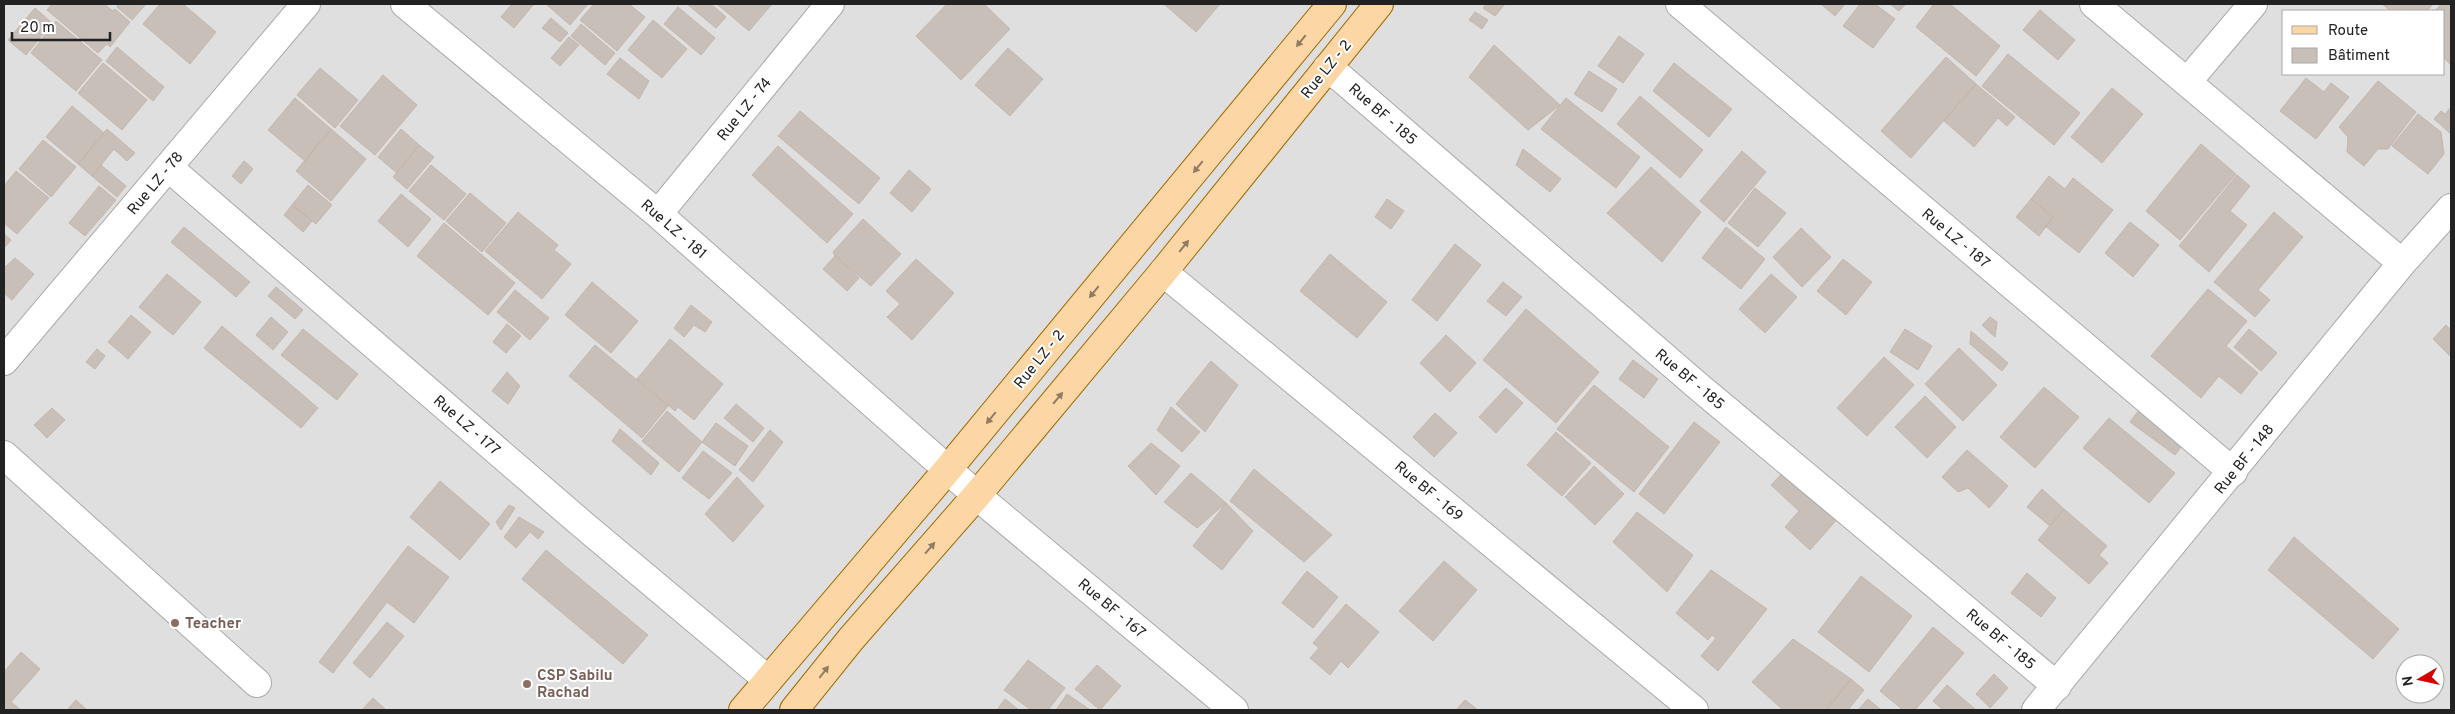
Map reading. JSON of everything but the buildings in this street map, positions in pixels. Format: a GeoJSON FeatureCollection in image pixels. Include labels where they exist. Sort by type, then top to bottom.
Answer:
{"type":"FeatureCollection","features":[{"type":"Feature","properties":{"kind":"main road","name":"Rue LZ - 2"},"geometry":{"type":"LineString","coordinates":[[743,710],[943,464],[1332,4]]}},
{"type":"Feature","properties":{"kind":"main road","name":"Rue LZ - 2"},"geometry":{"type":"LineString","coordinates":[[804,707],[850,639],[983,500],[1163,272],[1379,4]]}},
{"type":"Feature","properties":{"kind":"street","name":"Rue LZ - 78"},"geometry":{"type":"LineString","coordinates":[[4,361],[306,4]]}},
{"type":"Feature","properties":{"kind":"street","name":"Rue LZ - 181"},"geometry":{"type":"LineString","coordinates":[[405,4],[658,214],[983,500]]}},
{"type":"Feature","properties":{"kind":"street","name":"Rue LZ - 74"},"geometry":{"type":"LineString","coordinates":[[658,214],[830,4]]}},
{"type":"Feature","properties":{"kind":"street","name":"Rue LZ - 187"},"geometry":{"type":"LineString","coordinates":[[1680,4],[2233,472]]}},
{"type":"Feature","properties":{"kind":"street"},"geometry":{"type":"LineString","coordinates":[[2094,4],[2402,263]]}},
{"type":"Feature","properties":{"kind":"street"},"geometry":{"type":"LineString","coordinates":[[2187,82],[2253,4]]}},
{"type":"Feature","properties":{"kind":"street","name":"Rue BF - 185"},"geometry":{"type":"LineString","coordinates":[[1327,68],[1341,78],[1699,387],[2057,686]]}},
{"type":"Feature","properties":{"kind":"street","name":"Rue LZ - 177"},"geometry":{"type":"LineString","coordinates":[[168,167],[567,511],[768,680]]}},
{"type":"Feature","properties":{"kind":"street","name":"Rue BF - 148"},"geometry":{"type":"LineString","coordinates":[[2036,710],[2233,472],[2402,263],[2451,208]]}},
{"type":"Feature","properties":{"kind":"street","name":"Rue BF - 169"},"geometry":{"type":"LineString","coordinates":[[1163,272],[1694,710]]}},
{"type":"Feature","properties":{"kind":"street"},"geometry":{"type":"LineString","coordinates":[[4,455],[257,683]]}},
{"type":"Feature","properties":{"kind":"street","name":"Rue BF - 167"},"geometry":{"type":"LineString","coordinates":[[983,500],[1234,710]]}},
{"type":"Feature","properties":{"kind":"shaded area"},"geometry":{"type":"Polygon","coordinates":[[[4,4],[2451,4],[2451,710],[4,710],[4,4]]]}},
{"type":"Feature","properties":{"kind":"place","name":"Teacher"},"geometry":{"type":"Point","coordinates":[175,623]}},
{"type":"Feature","properties":{"kind":"place","name":"CSP Sabilu Rachad"},"geometry":{"type":"Point","coordinates":[527,684]}}]}
